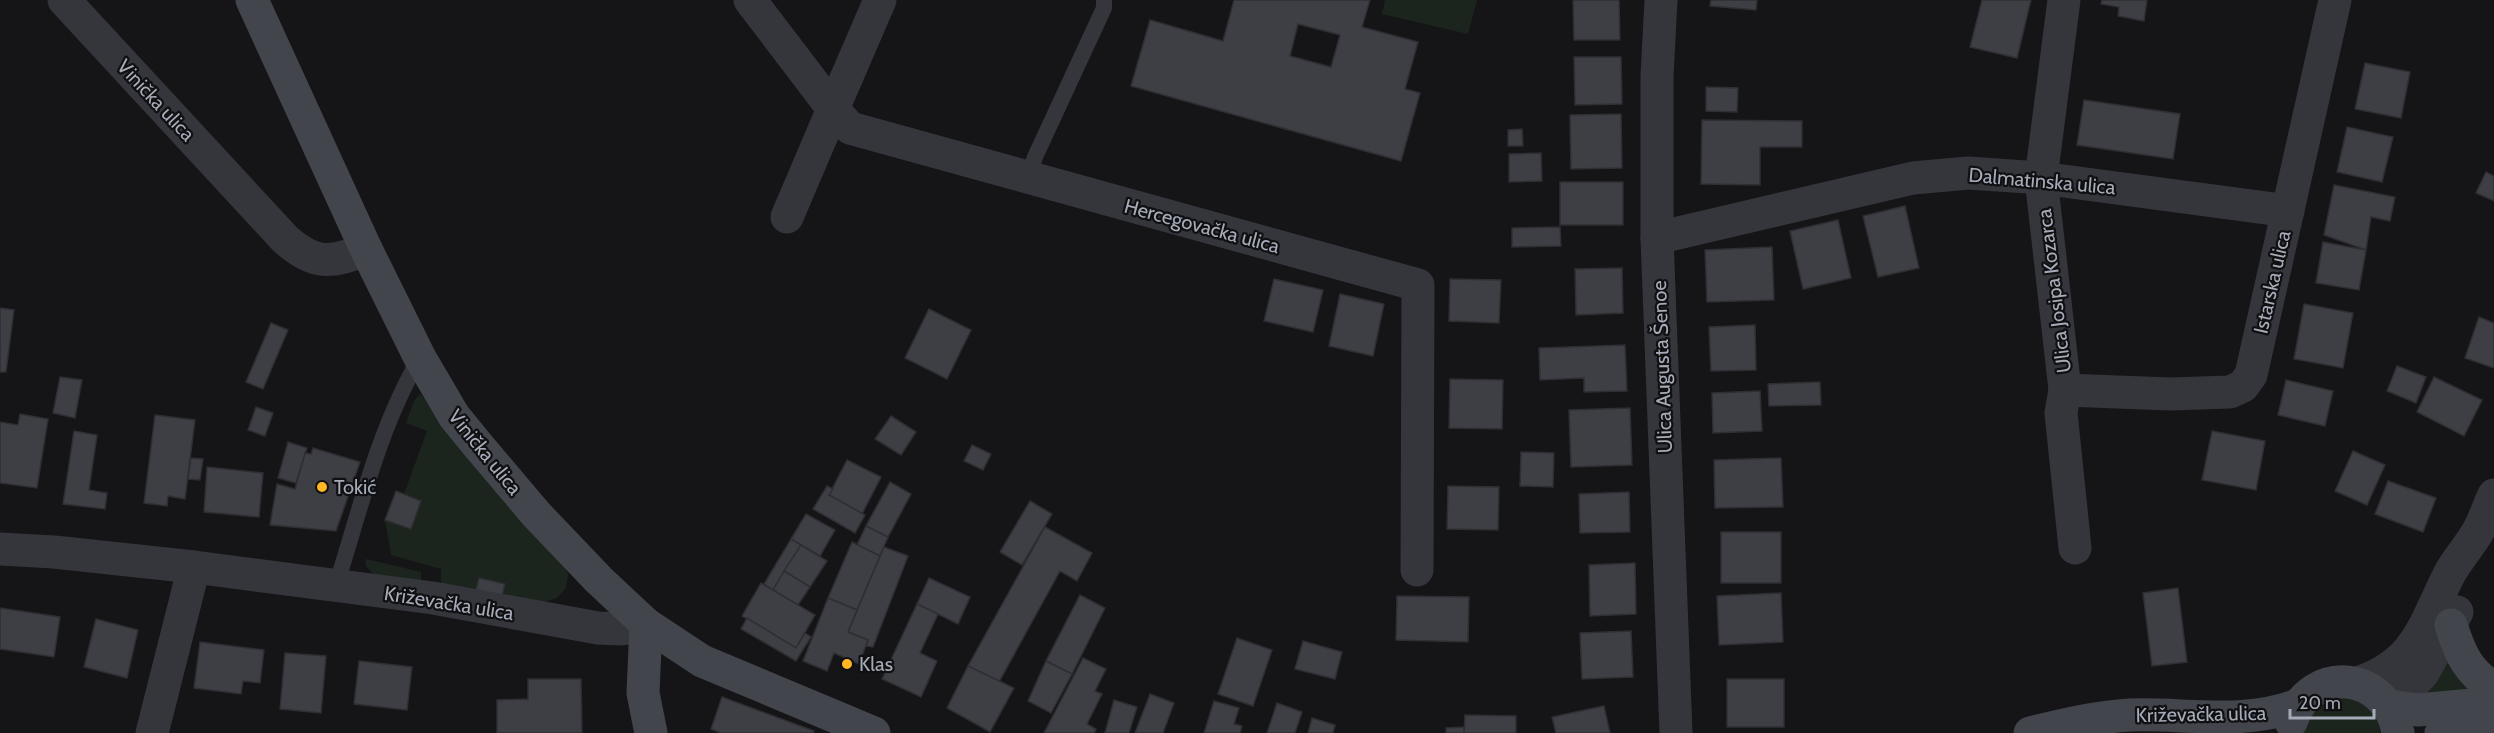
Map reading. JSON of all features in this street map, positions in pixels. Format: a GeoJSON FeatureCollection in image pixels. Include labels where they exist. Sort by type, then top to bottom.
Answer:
{"type":"FeatureCollection","features":[{"type":"Feature","properties":{"kind":"main road","name":"Vinička ulica"},"geometry":{"type":"LineString","coordinates":[[252,0],[366,249],[420,358],[454,416],[560,539],[646,624]]}},
{"type":"Feature","properties":{"kind":"main road"},"geometry":{"type":"LineString","coordinates":[[646,624],[643,693],[651,733]]}},
{"type":"Feature","properties":{"kind":"main road"},"geometry":{"type":"LineString","coordinates":[[646,624],[702,661],[874,733]]}},
{"type":"Feature","properties":{"kind":"main road"},"geometry":{"type":"LineString","coordinates":[[2451,625],[2458,648],[2467,664],[2478,678],[2494,688]]}},
{"type":"Feature","properties":{"kind":"main road","name":"Križevačka ulica"},"geometry":{"type":"LineString","coordinates":[[2030,733],[2095,719],[2128,715],[2254,716],[2279,713],[2295,719],[2311,693],[2325,685],[2341,681],[2357,683]]}},
{"type":"Feature","properties":{"kind":"main road"},"geometry":{"type":"LineString","coordinates":[[2357,683],[2375,692],[2394,720],[2418,710],[2494,703]]}},
{"type":"Feature","properties":{"kind":"main road"},"geometry":{"type":"LineString","coordinates":[[2441,733],[2494,724]]}},
{"type":"Feature","properties":{"kind":"street","name":"Vinička ulica"},"geometry":{"type":"LineString","coordinates":[[64,0],[300,253],[321,261],[346,258],[366,249]]}},
{"type":"Feature","properties":{"kind":"street","name":"Hercegovačka ulica"},"geometry":{"type":"LineString","coordinates":[[750,0],[850,128],[1418,285],[1417,570]]}},
{"type":"Feature","properties":{"kind":"street"},"geometry":{"type":"LineString","coordinates":[[787,217],[880,0]]}},
{"type":"Feature","properties":{"kind":"street","name":"Ulica Augusta Šenoe"},"geometry":{"type":"LineString","coordinates":[[1661,0],[1657,76],[1657,238],[1676,733]]}},
{"type":"Feature","properties":{"kind":"street","name":"Ulica Josipa Kozarca"},"geometry":{"type":"LineString","coordinates":[[2064,0],[2041,178],[2065,390],[2061,413],[2075,548]]}},
{"type":"Feature","properties":{"kind":"street","name":"Istarska ulica"},"geometry":{"type":"LineString","coordinates":[[2065,390],[2230,392],[2243,386],[2251,375],[2336,0]]}},
{"type":"Feature","properties":{"kind":"street","name":"Dalmatinska ulica"},"geometry":{"type":"LineString","coordinates":[[1657,238],[1913,178],[1968,173],[2041,178],[2288,211]]}},
{"type":"Feature","properties":{"kind":"street"},"geometry":{"type":"LineString","coordinates":[[2357,683],[2378,676],[2399,662],[2412,646],[2434,610],[2452,571],[2477,532],[2494,495]]}},
{"type":"Feature","properties":{"kind":"street"},"geometry":{"type":"LineString","coordinates":[[2394,720],[2451,625],[2469,583],[2475,557],[2477,532]]}},
{"type":"Feature","properties":{"kind":"street","name":"Križevačka ulica"},"geometry":{"type":"LineString","coordinates":[[0,549],[54,552],[194,567],[433,598],[598,628],[621,629],[646,624]]}},
{"type":"Feature","properties":{"kind":"street"},"geometry":{"type":"LineString","coordinates":[[152,733],[194,567]]}},
{"type":"Feature","properties":{"kind":"lane"},"geometry":{"type":"LineString","coordinates":[[1028,178],[1035,157],[1104,8],[1104,0]]}},
{"type":"Feature","properties":{"kind":"lane"},"geometry":{"type":"LineString","coordinates":[[336,586],[376,459],[404,385],[420,358]]}},
{"type":"Feature","properties":{"kind":"shaded area"},"geometry":{"type":"Polygon","coordinates":[[[1385,0],[1477,0],[1468,34],[1382,14],[1385,0]]]}},
{"type":"Feature","properties":{"kind":"shaded area"},"geometry":{"type":"Polygon","coordinates":[[[420,394],[558,554],[568,574],[566,588],[557,598],[541,603],[448,588],[441,582],[441,569],[391,555],[385,520],[411,529],[421,501],[404,494],[427,431],[406,423],[414,401],[420,394]]]}},
{"type":"Feature","properties":{"kind":"shaded area"},"geometry":{"type":"Polygon","coordinates":[[[366,559],[421,572],[421,583],[375,576],[366,566],[366,559]]]}},
{"type":"Feature","properties":{"kind":"shaded area"},"geometry":{"type":"Polygon","coordinates":[[[2446,654],[2474,690],[2417,698],[2446,654]]]}},
{"type":"Feature","properties":{"kind":"shaded area"},"geometry":{"type":"Polygon","coordinates":[[[2348,697],[2360,702],[2370,710],[2379,726],[2380,733],[2304,733],[2310,718],[2319,707],[2332,700],[2348,697]]]}},
{"type":"Feature","properties":{"kind":"building"},"geometry":{"type":"Polygon","coordinates":[[[1234,0],[1370,0],[1362,27],[1418,42],[1405,89],[1420,93],[1401,161],[1131,86],[1150,20],[1223,41],[1234,0]],[[1298,24],[1290,56],[1331,67],[1340,35],[1298,24]]]}},
{"type":"Feature","properties":{"kind":"building"},"geometry":{"type":"Polygon","coordinates":[[[1573,0],[1619,0],[1620,40],[1574,40],[1573,0]]]}},
{"type":"Feature","properties":{"kind":"building"},"geometry":{"type":"Polygon","coordinates":[[[1711,0],[1757,0],[1756,10],[1710,6],[1711,0]]]}},
{"type":"Feature","properties":{"kind":"building"},"geometry":{"type":"Polygon","coordinates":[[[1982,0],[2031,0],[2017,58],[1970,47],[1982,0]]]}},
{"type":"Feature","properties":{"kind":"building"},"geometry":{"type":"Polygon","coordinates":[[[2102,0],[2147,0],[2144,21],[2118,16],[2119,7],[2101,4],[2102,0]]]}},
{"type":"Feature","properties":{"kind":"building"},"geometry":{"type":"Polygon","coordinates":[[[1574,57],[1621,57],[1622,104],[1575,105],[1574,57]]]}},
{"type":"Feature","properties":{"kind":"building"},"geometry":{"type":"Polygon","coordinates":[[[2365,63],[2410,72],[2401,118],[2355,109],[2365,63]]]}},
{"type":"Feature","properties":{"kind":"building"},"geometry":{"type":"Polygon","coordinates":[[[1706,87],[1738,88],[1737,112],[1706,111],[1706,87]]]}},
{"type":"Feature","properties":{"kind":"building"},"geometry":{"type":"Polygon","coordinates":[[[2084,100],[2180,114],[2173,159],[2077,145],[2084,100]]]}},
{"type":"Feature","properties":{"kind":"building"},"geometry":{"type":"Polygon","coordinates":[[[1621,114],[1622,168],[1571,169],[1570,115],[1621,114]]]}},
{"type":"Feature","properties":{"kind":"building"},"geometry":{"type":"Polygon","coordinates":[[[1702,120],[1802,121],[1802,147],[1760,147],[1760,185],[1701,184],[1702,120]]]}},
{"type":"Feature","properties":{"kind":"building"},"geometry":{"type":"Polygon","coordinates":[[[2347,127],[2393,137],[2382,182],[2337,172],[2347,127]]]}},
{"type":"Feature","properties":{"kind":"building"},"geometry":{"type":"Polygon","coordinates":[[[1522,129],[1523,146],[1508,146],[1508,130],[1522,129]]]}},
{"type":"Feature","properties":{"kind":"building"},"geometry":{"type":"Polygon","coordinates":[[[1541,153],[1542,181],[1509,182],[1509,154],[1541,153]]]}},
{"type":"Feature","properties":{"kind":"building"},"geometry":{"type":"Polygon","coordinates":[[[2486,172],[2494,176],[2494,201],[2476,193],[2486,172]]]}},
{"type":"Feature","properties":{"kind":"building"},"geometry":{"type":"Polygon","coordinates":[[[1560,182],[1623,182],[1623,225],[1560,225],[1560,182]]]}},
{"type":"Feature","properties":{"kind":"building"},"geometry":{"type":"Polygon","coordinates":[[[2334,185],[2395,197],[2390,221],[2371,217],[2366,250],[2324,235],[2334,185]]]}},
{"type":"Feature","properties":{"kind":"building"},"geometry":{"type":"Polygon","coordinates":[[[1905,206],[1919,268],[1878,277],[1863,216],[1905,206]]]}},
{"type":"Feature","properties":{"kind":"building"},"geometry":{"type":"Polygon","coordinates":[[[1838,220],[1851,278],[1803,289],[1790,231],[1838,220]]]}},
{"type":"Feature","properties":{"kind":"building"},"geometry":{"type":"Polygon","coordinates":[[[1560,227],[1561,246],[1512,247],[1512,228],[1560,227]]]}},
{"type":"Feature","properties":{"kind":"building"},"geometry":{"type":"Polygon","coordinates":[[[2323,242],[2366,250],[2359,290],[2316,283],[2323,242]]]}},
{"type":"Feature","properties":{"kind":"building"},"geometry":{"type":"Polygon","coordinates":[[[1772,247],[1774,300],[1707,302],[1705,250],[1772,247]]]}},
{"type":"Feature","properties":{"kind":"building"},"geometry":{"type":"Polygon","coordinates":[[[1622,268],[1623,313],[1576,315],[1575,269],[1622,268]]]}},
{"type":"Feature","properties":{"kind":"building"},"geometry":{"type":"Polygon","coordinates":[[[1274,279],[1323,290],[1313,332],[1264,321],[1274,279]]]}},
{"type":"Feature","properties":{"kind":"building"},"geometry":{"type":"Polygon","coordinates":[[[1450,279],[1501,280],[1499,323],[1449,321],[1450,279]]]}},
{"type":"Feature","properties":{"kind":"building"},"geometry":{"type":"Polygon","coordinates":[[[1340,294],[1384,304],[1373,356],[1329,346],[1340,294]]]}},
{"type":"Feature","properties":{"kind":"building"},"geometry":{"type":"Polygon","coordinates":[[[2304,304],[2353,313],[2343,368],[2294,359],[2304,304]]]}},
{"type":"Feature","properties":{"kind":"building"},"geometry":{"type":"Polygon","coordinates":[[[0,308],[14,310],[6,372],[0,372],[0,308]]]}},
{"type":"Feature","properties":{"kind":"building"},"geometry":{"type":"Polygon","coordinates":[[[929,309],[971,330],[947,379],[905,358],[929,309]]]}},
{"type":"Feature","properties":{"kind":"building"},"geometry":{"type":"Polygon","coordinates":[[[2479,317],[2494,323],[2494,368],[2465,358],[2479,317]]]}},
{"type":"Feature","properties":{"kind":"building"},"geometry":{"type":"Polygon","coordinates":[[[271,323],[288,330],[263,389],[246,382],[271,323]]]}},
{"type":"Feature","properties":{"kind":"building"},"geometry":{"type":"Polygon","coordinates":[[[1755,325],[1756,370],[1711,371],[1709,327],[1755,325]]]}},
{"type":"Feature","properties":{"kind":"building"},"geometry":{"type":"Polygon","coordinates":[[[1625,345],[1627,391],[1584,392],[1584,378],[1540,380],[1539,348],[1625,345]]]}},
{"type":"Feature","properties":{"kind":"building"},"geometry":{"type":"Polygon","coordinates":[[[2397,366],[2426,377],[2416,403],[2387,391],[2397,366]]]}},
{"type":"Feature","properties":{"kind":"building"},"geometry":{"type":"Polygon","coordinates":[[[60,377],[82,380],[75,418],[53,413],[60,377]]]}},
{"type":"Feature","properties":{"kind":"building"},"geometry":{"type":"Polygon","coordinates":[[[2434,377],[2482,400],[2464,436],[2417,412],[2434,377]]]}},
{"type":"Feature","properties":{"kind":"building"},"geometry":{"type":"Polygon","coordinates":[[[1450,379],[1503,380],[1502,429],[1449,428],[1450,379]]]}},
{"type":"Feature","properties":{"kind":"building"},"geometry":{"type":"Polygon","coordinates":[[[2286,380],[2333,391],[2325,426],[2278,415],[2286,380]]]}},
{"type":"Feature","properties":{"kind":"building"},"geometry":{"type":"Polygon","coordinates":[[[1820,382],[1821,405],[1769,406],[1768,384],[1820,382]]]}},
{"type":"Feature","properties":{"kind":"building"},"geometry":{"type":"Polygon","coordinates":[[[1760,391],[1762,431],[1713,433],[1712,393],[1760,391]]]}},
{"type":"Feature","properties":{"kind":"building"},"geometry":{"type":"Polygon","coordinates":[[[256,407],[273,413],[265,436],[248,430],[256,407]]]}},
{"type":"Feature","properties":{"kind":"building"},"geometry":{"type":"Polygon","coordinates":[[[1630,408],[1632,465],[1571,467],[1569,410],[1630,408]]]}},
{"type":"Feature","properties":{"kind":"building"},"geometry":{"type":"Polygon","coordinates":[[[20,414],[48,419],[37,488],[0,483],[0,422],[18,425],[20,414]]]}},
{"type":"Feature","properties":{"kind":"building"},"geometry":{"type":"Polygon","coordinates":[[[155,415],[195,420],[185,499],[168,496],[167,506],[144,503],[155,415]]]}},
{"type":"Feature","properties":{"kind":"building"},"geometry":{"type":"Polygon","coordinates":[[[891,416],[916,432],[901,455],[875,439],[891,416]]]}},
{"type":"Feature","properties":{"kind":"building"},"geometry":{"type":"Polygon","coordinates":[[[74,431],[97,435],[89,490],[107,493],[105,509],[63,504],[74,431]]]}},
{"type":"Feature","properties":{"kind":"building"},"geometry":{"type":"Polygon","coordinates":[[[2212,431],[2265,441],[2256,490],[2202,480],[2212,431]]]}},
{"type":"Feature","properties":{"kind":"building"},"geometry":{"type":"Polygon","coordinates":[[[288,442],[307,448],[296,483],[278,478],[288,442]]]}},
{"type":"Feature","properties":{"kind":"building"},"geometry":{"type":"Polygon","coordinates":[[[972,445],[991,454],[983,470],[964,461],[972,445]]]}},
{"type":"Feature","properties":{"kind":"building"},"geometry":{"type":"Polygon","coordinates":[[[313,448],[360,462],[336,531],[270,525],[277,484],[295,489],[305,453],[311,454],[313,448]]]}},
{"type":"Feature","properties":{"kind":"building"},"geometry":{"type":"Polygon","coordinates":[[[2353,451],[2385,465],[2367,505],[2335,491],[2353,451]]]}},
{"type":"Feature","properties":{"kind":"building"},"geometry":{"type":"Polygon","coordinates":[[[1521,452],[1554,453],[1553,487],[1520,486],[1521,452]]]}},
{"type":"Feature","properties":{"kind":"building"},"geometry":{"type":"Polygon","coordinates":[[[191,458],[203,459],[200,480],[188,479],[191,458]]]}},
{"type":"Feature","properties":{"kind":"building"},"geometry":{"type":"Polygon","coordinates":[[[1781,458],[1783,507],[1715,508],[1714,460],[1781,458]]]}},
{"type":"Feature","properties":{"kind":"building"},"geometry":{"type":"Polygon","coordinates":[[[847,460],[881,477],[862,514],[829,495],[847,460]]]}},
{"type":"Feature","properties":{"kind":"building"},"geometry":{"type":"Polygon","coordinates":[[[207,467],[263,473],[259,517],[204,512],[207,467]]]}},
{"type":"Feature","properties":{"kind":"building"},"geometry":{"type":"Polygon","coordinates":[[[2388,481],[2436,498],[2423,532],[2375,514],[2388,481]]]}},
{"type":"Feature","properties":{"kind":"building"},"geometry":{"type":"Polygon","coordinates":[[[890,482],[911,494],[888,537],[866,526],[890,482]]]}},
{"type":"Feature","properties":{"kind":"building"},"geometry":{"type":"Polygon","coordinates":[[[827,486],[833,489],[829,495],[865,515],[855,533],[813,509],[827,486]]]}},
{"type":"Feature","properties":{"kind":"building"},"geometry":{"type":"Polygon","coordinates":[[[1448,486],[1499,487],[1498,530],[1447,529],[1448,486]]]}},
{"type":"Feature","properties":{"kind":"building"},"geometry":{"type":"Polygon","coordinates":[[[396,491],[421,501],[411,529],[385,520],[396,491]]]}},
{"type":"Feature","properties":{"kind":"building"},"geometry":{"type":"Polygon","coordinates":[[[1629,492],[1630,532],[1580,533],[1579,494],[1629,492]]]}},
{"type":"Feature","properties":{"kind":"building"},"geometry":{"type":"Polygon","coordinates":[[[1030,501],[1052,514],[1022,565],[1000,552],[1030,501]]]}},
{"type":"Feature","properties":{"kind":"building"},"geometry":{"type":"Polygon","coordinates":[[[806,514],[835,530],[820,556],[791,539],[806,514]]]}},
{"type":"Feature","properties":{"kind":"building"},"geometry":{"type":"Polygon","coordinates":[[[866,526],[888,537],[880,556],[857,545],[866,526]]]}},
{"type":"Feature","properties":{"kind":"building"},"geometry":{"type":"Polygon","coordinates":[[[1045,527],[1092,553],[1077,581],[1060,571],[999,682],[968,666],[1045,527]]]}},
{"type":"Feature","properties":{"kind":"building"},"geometry":{"type":"Polygon","coordinates":[[[1721,532],[1781,532],[1781,583],[1721,583],[1721,532]]]}},
{"type":"Feature","properties":{"kind":"building"},"geometry":{"type":"Polygon","coordinates":[[[791,539],[801,545],[773,590],[764,584],[791,539]]]}},
{"type":"Feature","properties":{"kind":"building"},"geometry":{"type":"Polygon","coordinates":[[[852,542],[880,556],[857,610],[828,598],[852,542]]]}},
{"type":"Feature","properties":{"kind":"building"},"geometry":{"type":"Polygon","coordinates":[[[801,545],[827,561],[810,587],[784,571],[801,545]]]}},
{"type":"Feature","properties":{"kind":"building"},"geometry":{"type":"Polygon","coordinates":[[[884,547],[908,556],[873,647],[866,646],[868,640],[848,632],[884,547]]]}},
{"type":"Feature","properties":{"kind":"building"},"geometry":{"type":"Polygon","coordinates":[[[1635,563],[1636,614],[1590,616],[1589,565],[1635,563]]]}},
{"type":"Feature","properties":{"kind":"building"},"geometry":{"type":"Polygon","coordinates":[[[784,571],[810,587],[798,605],[773,590],[784,571]]]}},
{"type":"Feature","properties":{"kind":"building"},"geometry":{"type":"Polygon","coordinates":[[[479,578],[505,584],[502,596],[476,590],[479,578]]]}},
{"type":"Feature","properties":{"kind":"building"},"geometry":{"type":"Polygon","coordinates":[[[929,578],[970,597],[958,624],[917,604],[929,578]]]}},
{"type":"Feature","properties":{"kind":"building"},"geometry":{"type":"Polygon","coordinates":[[[761,583],[815,615],[796,648],[742,616],[761,583]]]}},
{"type":"Feature","properties":{"kind":"building"},"geometry":{"type":"Polygon","coordinates":[[[2178,588],[2187,662],[2152,666],[2143,593],[2178,588]]]}},
{"type":"Feature","properties":{"kind":"building"},"geometry":{"type":"Polygon","coordinates":[[[1781,593],[1783,642],[1719,645],[1717,596],[1781,593]]]}},
{"type":"Feature","properties":{"kind":"building"},"geometry":{"type":"Polygon","coordinates":[[[1080,595],[1105,608],[1072,674],[1046,661],[1080,595]]]}},
{"type":"Feature","properties":{"kind":"building"},"geometry":{"type":"Polygon","coordinates":[[[1397,596],[1469,597],[1468,642],[1396,640],[1397,596]]]}},
{"type":"Feature","properties":{"kind":"building"},"geometry":{"type":"Polygon","coordinates":[[[828,598],[857,610],[848,632],[868,640],[859,664],[834,653],[827,671],[803,661],[828,598]]]}},
{"type":"Feature","properties":{"kind":"building"},"geometry":{"type":"Polygon","coordinates":[[[917,604],[938,614],[920,653],[937,661],[921,697],[882,679],[917,604]]]}},
{"type":"Feature","properties":{"kind":"building"},"geometry":{"type":"Polygon","coordinates":[[[0,608],[60,617],[54,657],[0,649],[0,608]]]}},
{"type":"Feature","properties":{"kind":"building"},"geometry":{"type":"Polygon","coordinates":[[[747,618],[796,648],[805,633],[811,637],[796,661],[741,629],[747,618]]]}},
{"type":"Feature","properties":{"kind":"building"},"geometry":{"type":"Polygon","coordinates":[[[96,619],[138,630],[127,678],[84,667],[96,619]]]}},
{"type":"Feature","properties":{"kind":"building"},"geometry":{"type":"Polygon","coordinates":[[[1631,631],[1633,677],[1582,679],[1580,633],[1631,631]]]}},
{"type":"Feature","properties":{"kind":"building"},"geometry":{"type":"Polygon","coordinates":[[[1237,638],[1272,650],[1253,706],[1218,694],[1237,638]]]}},
{"type":"Feature","properties":{"kind":"building"},"geometry":{"type":"Polygon","coordinates":[[[1303,641],[1342,652],[1335,679],[1295,669],[1303,641]]]}},
{"type":"Feature","properties":{"kind":"building"},"geometry":{"type":"Polygon","coordinates":[[[200,642],[264,650],[260,683],[243,681],[241,694],[194,688],[200,642]]]}},
{"type":"Feature","properties":{"kind":"building"},"geometry":{"type":"Polygon","coordinates":[[[285,653],[326,656],[321,713],[280,709],[285,653]]]}},
{"type":"Feature","properties":{"kind":"building"},"geometry":{"type":"Polygon","coordinates":[[[1083,658],[1106,669],[1095,691],[1102,694],[1087,724],[1096,729],[1094,733],[1044,733],[1083,658]]]}},
{"type":"Feature","properties":{"kind":"building"},"geometry":{"type":"Polygon","coordinates":[[[359,661],[412,667],[407,710],[354,704],[359,661]]]}},
{"type":"Feature","properties":{"kind":"building"},"geometry":{"type":"Polygon","coordinates":[[[1046,661],[1072,674],[1051,713],[1028,701],[1046,661]]]}},
{"type":"Feature","properties":{"kind":"building"},"geometry":{"type":"Polygon","coordinates":[[[968,666],[1014,688],[990,732],[947,708],[968,666]]]}},
{"type":"Feature","properties":{"kind":"building"},"geometry":{"type":"Polygon","coordinates":[[[528,679],[581,679],[582,733],[497,733],[497,700],[528,699],[528,679]]]}},
{"type":"Feature","properties":{"kind":"building"},"geometry":{"type":"Polygon","coordinates":[[[1727,679],[1784,679],[1784,727],[1727,727],[1727,679]]]}},
{"type":"Feature","properties":{"kind":"building"},"geometry":{"type":"Polygon","coordinates":[[[1150,694],[1174,703],[1163,733],[1135,733],[1150,694]]]}},
{"type":"Feature","properties":{"kind":"building"},"geometry":{"type":"Polygon","coordinates":[[[722,697],[814,731],[813,733],[721,733],[711,729],[722,697]]]}},
{"type":"Feature","properties":{"kind":"building"},"geometry":{"type":"Polygon","coordinates":[[[1114,700],[1137,707],[1129,733],[1105,733],[1114,700]]]}},
{"type":"Feature","properties":{"kind":"building"},"geometry":{"type":"Polygon","coordinates":[[[1214,701],[1239,708],[1234,724],[1242,726],[1240,733],[1204,733],[1214,701]]]}},
{"type":"Feature","properties":{"kind":"building"},"geometry":{"type":"Polygon","coordinates":[[[1277,703],[1302,712],[1295,733],[1267,733],[1277,703]]]}},
{"type":"Feature","properties":{"kind":"building"},"geometry":{"type":"Polygon","coordinates":[[[1604,706],[1610,733],[1556,733],[1552,717],[1604,706]]]}},
{"type":"Feature","properties":{"kind":"building"},"geometry":{"type":"Polygon","coordinates":[[[1465,715],[1516,716],[1516,733],[1464,733],[1465,715]]]}},
{"type":"Feature","properties":{"kind":"building"},"geometry":{"type":"Polygon","coordinates":[[[1312,718],[1335,725],[1333,733],[1308,733],[1312,718]]]}},
{"type":"Feature","properties":{"kind":"building"},"geometry":{"type":"Polygon","coordinates":[[[1464,727],[1464,733],[1446,733],[1446,728],[1464,727]]]}},
{"type":"Feature","properties":{"kind":"place","name":"Tokić"},"geometry":{"type":"Point","coordinates":[322,487]}},
{"type":"Feature","properties":{"kind":"place","name":"Klas"},"geometry":{"type":"Point","coordinates":[847,664]}}]}
